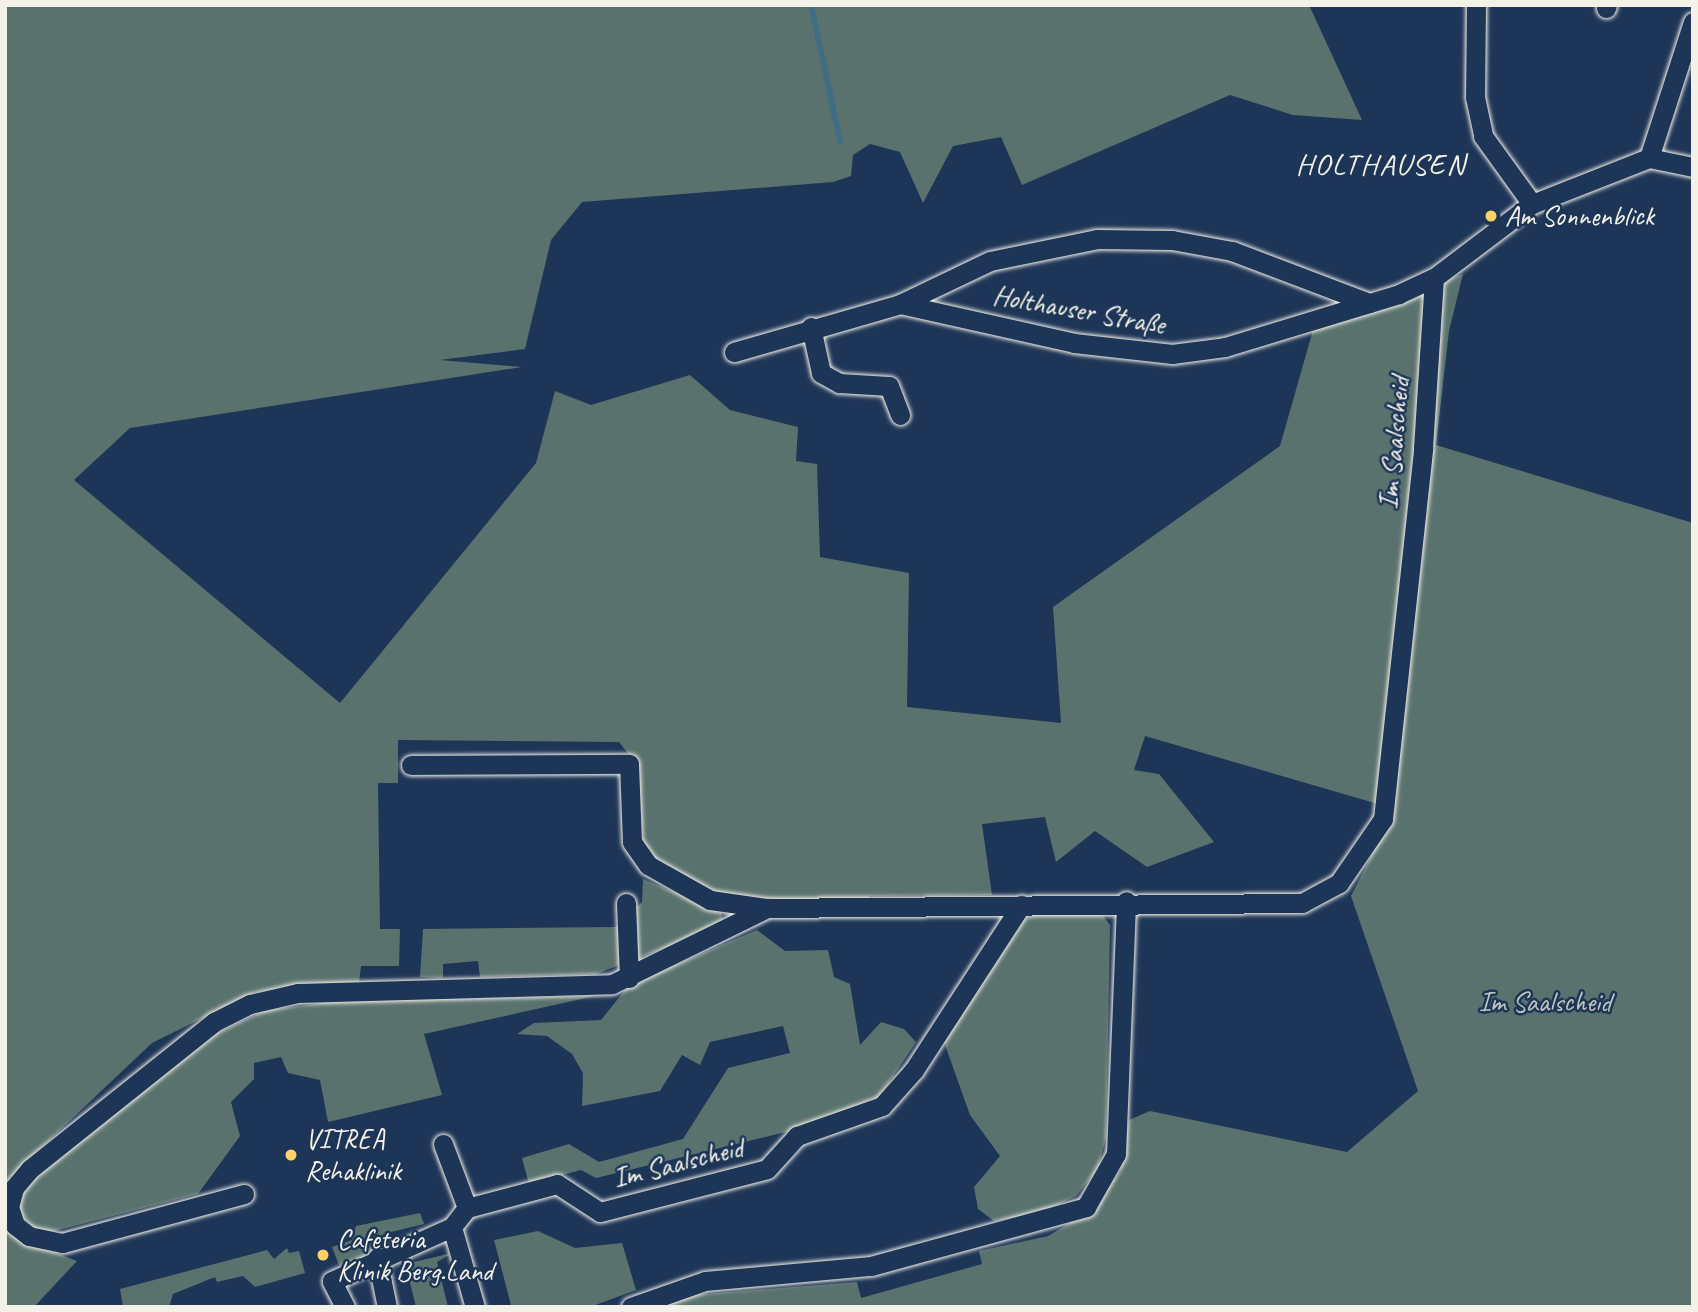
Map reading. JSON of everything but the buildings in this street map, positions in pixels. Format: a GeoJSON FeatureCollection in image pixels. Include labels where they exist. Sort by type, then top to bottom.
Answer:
{"type":"FeatureCollection","features":[{"type":"Feature","properties":{"kind":"street"},"geometry":{"type":"LineString","coordinates":[[1476,5],[1475,97],[1483,136],[1532,204]]}},
{"type":"Feature","properties":{"kind":"street"},"geometry":{"type":"LineString","coordinates":[[1693,22],[1649,158],[1693,167]]}},
{"type":"Feature","properties":{"kind":"street","name":"Holthauser Straße"},"geometry":{"type":"LineString","coordinates":[[900,303],[1074,343],[1172,355],[1224,347],[1369,303],[1434,278],[1532,204],[1649,158]]}},
{"type":"Feature","properties":{"kind":"street","name":"Holthauser Straße"},"geometry":{"type":"LineString","coordinates":[[734,352],[811,327],[900,303],[990,261],[1097,239],[1172,240],[1232,251],[1369,303]]}},
{"type":"Feature","properties":{"kind":"street","name":"Im Saalscheid"},"geometry":{"type":"LineString","coordinates":[[411,765],[629,764],[632,842],[648,865],[710,900],[767,908],[1126,901],[1302,903],[1339,883],[1383,819],[1423,448],[1434,278]]}},
{"type":"Feature","properties":{"kind":"street"},"geometry":{"type":"LineString","coordinates":[[811,327],[821,373],[839,383],[889,386],[900,415]]}},
{"type":"Feature","properties":{"kind":"street"},"geometry":{"type":"LineString","coordinates":[[631,1307],[705,1281],[871,1266],[1086,1207],[1115,1154],[1126,901]]}},
{"type":"Feature","properties":{"kind":"street"},"geometry":{"type":"LineString","coordinates":[[626,903],[629,978]]}},
{"type":"Feature","properties":{"kind":"street","name":"Im Saalscheid"},"geometry":{"type":"LineString","coordinates":[[467,1208],[557,1184],[600,1212],[767,1169],[797,1136],[882,1106],[914,1070],[1021,905]]}},
{"type":"Feature","properties":{"kind":"street"},"geometry":{"type":"LineString","coordinates":[[244,1194],[62,1242],[29,1236],[15,1225],[9,1207],[14,1188],[30,1169],[214,1022],[250,1003],[298,993],[612,984],[767,908]]}},
{"type":"Feature","properties":{"kind":"street"},"geometry":{"type":"LineString","coordinates":[[345,1307],[332,1281],[377,1258],[452,1227],[467,1208],[443,1144]]}},
{"type":"Feature","properties":{"kind":"street"},"geometry":{"type":"LineString","coordinates":[[452,1227],[475,1307]]}},
{"type":"Feature","properties":{"kind":"street"},"geometry":{"type":"LineString","coordinates":[[377,1258],[387,1307]]}},
{"type":"Feature","properties":{"kind":"green space"},"geometry":{"type":"Polygon","coordinates":[[[5,5],[1309,5],[1362,120],[1293,115],[1230,95],[1022,185],[1001,137],[953,146],[923,203],[900,152],[870,144],[853,155],[851,176],[833,182],[582,202],[551,240],[525,349],[440,360],[522,367],[130,428],[74,480],[340,703],[536,463],[555,391],[591,405],[690,375],[730,410],[798,427],[796,461],[817,464],[820,557],[909,573],[907,707],[1061,723],[1053,607],[1280,446],[1313,330],[1463,274],[1449,331],[1436,445],[1693,523],[1693,1307],[660,1307],[692,1295],[857,1282],[861,1298],[982,1264],[979,1251],[1048,1236],[1093,1209],[1120,1172],[1129,1120],[1150,1111],[1347,1152],[1418,1091],[1351,896],[1395,809],[1145,736],[1134,770],[1159,774],[1214,842],[1147,867],[1095,831],[1056,862],[1045,817],[982,824],[992,895],[869,896],[869,905],[769,905],[719,893],[661,865],[644,848],[638,766],[619,742],[398,740],[398,783],[378,783],[380,929],[400,929],[399,966],[361,966],[359,983],[255,992],[152,1043],[5,1182],[5,5]]]}},
{"type":"Feature","properties":{"kind":"green space"},"geometry":{"type":"Polygon","coordinates":[[[643,879],[721,912],[724,925],[596,974],[480,977],[478,961],[443,964],[443,978],[420,977],[423,929],[616,927],[642,902],[643,879]]]}},
{"type":"Feature","properties":{"kind":"green space"},"geometry":{"type":"Polygon","coordinates":[[[1040,913],[1101,913],[1110,925],[1106,1137],[1098,1169],[1076,1196],[1039,1213],[994,1221],[978,1209],[974,1187],[1000,1156],[970,1115],[944,1042],[1022,921],[1040,913]]]}},
{"type":"Feature","properties":{"kind":"green space"},"geometry":{"type":"Polygon","coordinates":[[[757,930],[785,951],[828,950],[834,977],[850,984],[860,1045],[881,1022],[904,1029],[916,1042],[879,1097],[790,1131],[596,1178],[581,1170],[529,1184],[522,1158],[569,1144],[599,1162],[683,1139],[728,1068],[790,1053],[783,1026],[710,1042],[700,1065],[682,1055],[660,1091],[582,1106],[583,1073],[572,1054],[547,1036],[517,1034],[534,1023],[601,1020],[629,985],[757,930]]]}},
{"type":"Feature","properties":{"kind":"green space"},"geometry":{"type":"Polygon","coordinates":[[[595,996],[424,1034],[442,1095],[328,1122],[320,1080],[288,1073],[281,1057],[254,1063],[254,1079],[231,1102],[240,1136],[198,1194],[54,1231],[37,1231],[17,1211],[21,1189],[207,1038],[264,1011],[338,1001],[595,996]]]}},
{"type":"Feature","properties":{"kind":"green space"},"geometry":{"type":"Polygon","coordinates":[[[420,1213],[424,1224],[383,1234],[378,1255],[339,1265],[332,1247],[352,1240],[356,1226],[420,1213]]]}},
{"type":"Feature","properties":{"kind":"green space"},"geometry":{"type":"Polygon","coordinates":[[[5,1222],[33,1244],[77,1261],[34,1307],[5,1307],[5,1222]]]}},
{"type":"Feature","properties":{"kind":"green space"},"geometry":{"type":"Polygon","coordinates":[[[538,1231],[575,1248],[622,1243],[636,1290],[590,1307],[505,1307],[511,1305],[494,1240],[538,1231]]]}},
{"type":"Feature","properties":{"kind":"green space"},"geometry":{"type":"Polygon","coordinates":[[[287,1248],[289,1253],[299,1251],[305,1273],[255,1287],[243,1276],[217,1282],[215,1277],[173,1294],[169,1307],[123,1307],[120,1289],[267,1250],[274,1259],[287,1248]]]}},
{"type":"Feature","properties":{"kind":"green space"},"geometry":{"type":"Polygon","coordinates":[[[408,1249],[414,1262],[452,1253],[437,1262],[448,1307],[416,1307],[403,1255],[408,1249]]]}},
{"type":"Feature","properties":{"kind":"waterway"},"geometry":{"type":"LineString","coordinates":[[811,5],[840,141]]}},
{"type":"Feature","properties":{"kind":"place","name":"Am Sonnenblick"},"geometry":{"type":"Point","coordinates":[1491,216]}},
{"type":"Feature","properties":{"kind":"place","name":"VITREA Rehaklinik"},"geometry":{"type":"Point","coordinates":[291,1155]}},
{"type":"Feature","properties":{"kind":"place","name":"Cafeteria Klinik Berg.Land"},"geometry":{"type":"Point","coordinates":[323,1255]}},
{"type":"Feature","properties":{"kind":"district","name":"HOLTHAUSEN"},"geometry":{"type":"Point","coordinates":[1381,164]}}]}
